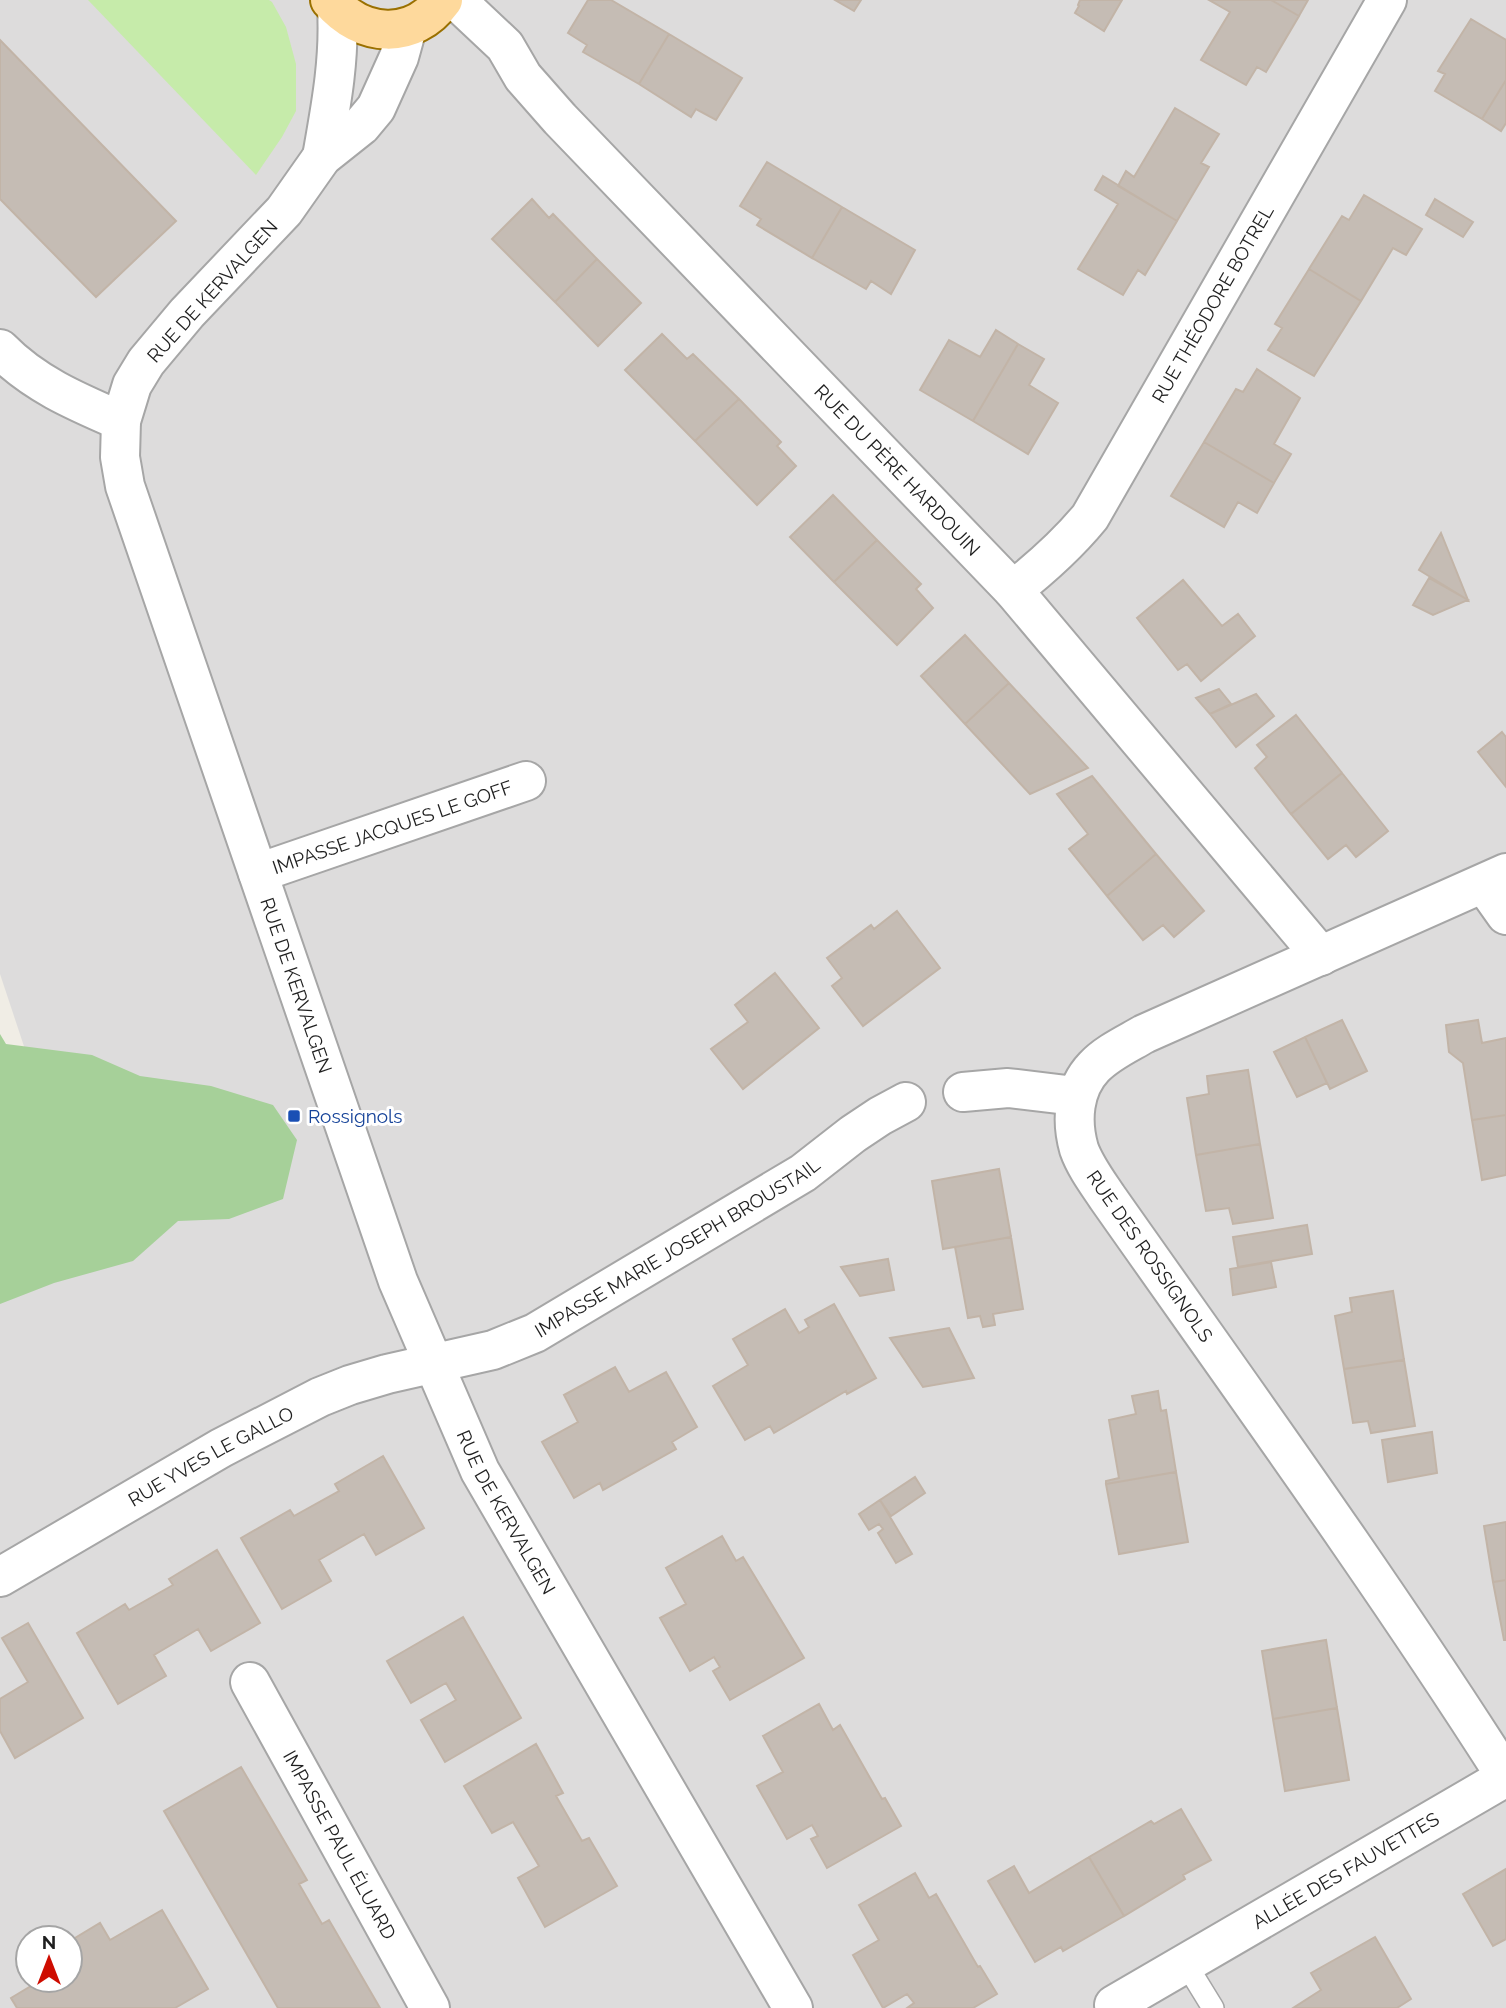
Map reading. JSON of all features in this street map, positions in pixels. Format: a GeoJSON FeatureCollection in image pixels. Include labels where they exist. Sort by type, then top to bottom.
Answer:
{"type":"FeatureCollection","features":[{"type":"Feature","properties":{"kind":"main road"},"geometry":{"type":"LineString","coordinates":[[334,4],[351,20],[387,30],[407,27],[423,19],[443,0]]}},
{"type":"Feature","properties":{"kind":"street","name":"RUE DU PÈRE HARDOUIN"},"geometry":{"type":"LineString","coordinates":[[456,0],[505,46],[533,90],[560,119],[1013,590],[1321,956]]}},
{"type":"Feature","properties":{"kind":"street","name":"RUE THÉODORE BOTREL"},"geometry":{"type":"LineString","coordinates":[[1013,590],[1075,536],[1090,517],[1387,0]]}},
{"type":"Feature","properties":{"kind":"street","name":"RUE DE KERVALGEN"},"geometry":{"type":"LineString","coordinates":[[322,157],[338,55],[334,4]]}},
{"type":"Feature","properties":{"kind":"street","name":"RUE DE KERVALGEN"},"geometry":{"type":"LineString","coordinates":[[407,27],[399,57],[376,108],[362,125],[322,157],[284,211],[187,313],[146,362],[132,385],[121,421],[120,457],[132,510],[398,1281],[433,1364],[480,1471],[793,2008]]}},
{"type":"Feature","properties":{"kind":"street"},"geometry":{"type":"LineString","coordinates":[[0,349],[34,378],[59,393],[121,421]]}},
{"type":"Feature","properties":{"kind":"street","name":"IMPASSE JACQUES LE GOFF"},"geometry":{"type":"LineString","coordinates":[[258,873],[526,781]]}},
{"type":"Feature","properties":{"kind":"street"},"geometry":{"type":"LineString","coordinates":[[963,1092],[1008,1088],[1075,1096],[1082,1081],[1094,1067],[1133,1041],[1495,879],[1506,915]]}},
{"type":"Feature","properties":{"kind":"street","name":"RUE DES ROSSIGNOLS"},"geometry":{"type":"LineString","coordinates":[[1075,1096],[1079,1149],[1107,1197],[1393,1604],[1506,1777]]}},
{"type":"Feature","properties":{"kind":"street","name":"IMPASSE MARIE JOSEPH BROUSTAIL"},"geometry":{"type":"LineString","coordinates":[[433,1364],[493,1350],[535,1333],[803,1173],[871,1122],[906,1102]]}},
{"type":"Feature","properties":{"kind":"street","name":"RUE YVES LE GALLO"},"geometry":{"type":"LineString","coordinates":[[0,1577],[273,1420],[350,1385],[433,1364]]}},
{"type":"Feature","properties":{"kind":"street","name":"IMPASSE PAUL ÉLUARD"},"geometry":{"type":"LineString","coordinates":[[250,1682],[430,2008]]}},
{"type":"Feature","properties":{"kind":"street","name":"ALLÉE DES FAUVETTES"},"geometry":{"type":"LineString","coordinates":[[1114,2005],[1506,1777]]}},
{"type":"Feature","properties":{"kind":"lane"},"geometry":{"type":"LineString","coordinates":[[1186,1964],[1213,2008]]}},
{"type":"Feature","properties":{"kind":"shaded area"},"geometry":{"type":"Polygon","coordinates":[[[0,0],[1506,0],[1506,2008],[0,2008],[0,1263],[86,1233],[0,974],[0,0]]]}},
{"type":"Feature","properties":{"kind":"green space"},"geometry":{"type":"Polygon","coordinates":[[[88,0],[272,2],[286,27],[296,64],[296,111],[256,175],[88,0]]]}},
{"type":"Feature","properties":{"kind":"green space"},"geometry":{"type":"Polygon","coordinates":[[[0,1034],[6,1044],[92,1055],[140,1076],[211,1086],[273,1105],[297,1140],[283,1199],[229,1219],[178,1221],[133,1261],[54,1283],[0,1304],[0,1034]]]}},
{"type":"Feature","properties":{"kind":"building"},"geometry":{"type":"Polygon","coordinates":[[[588,0],[611,0],[669,34],[639,84],[583,52],[587,45],[568,33],[588,0]]]}},
{"type":"Feature","properties":{"kind":"building"},"geometry":{"type":"Polygon","coordinates":[[[835,0],[861,0],[854,11],[835,0]]]}},
{"type":"Feature","properties":{"kind":"building"},"geometry":{"type":"Polygon","coordinates":[[[1080,0],[1122,0],[1104,31],[1075,13],[1080,0]]]}},
{"type":"Feature","properties":{"kind":"building"},"geometry":{"type":"Polygon","coordinates":[[[1209,0],[1271,0],[1299,16],[1266,72],[1257,67],[1246,85],[1201,60],[1230,12],[1209,0]]]}},
{"type":"Feature","properties":{"kind":"building"},"geometry":{"type":"Polygon","coordinates":[[[1271,0],[1308,0],[1299,16],[1271,0]]]}},
{"type":"Feature","properties":{"kind":"building"},"geometry":{"type":"Polygon","coordinates":[[[1471,19],[1506,40],[1506,80],[1482,119],[1435,91],[1445,74],[1438,71],[1471,19]]]}},
{"type":"Feature","properties":{"kind":"building"},"geometry":{"type":"Polygon","coordinates":[[[669,34],[742,78],[716,120],[696,109],[691,117],[639,84],[669,34]]]}},
{"type":"Feature","properties":{"kind":"building"},"geometry":{"type":"Polygon","coordinates":[[[0,40],[176,221],[96,297],[0,199],[0,40]]]}},
{"type":"Feature","properties":{"kind":"building"},"geometry":{"type":"Polygon","coordinates":[[[1506,80],[1506,123],[1501,131],[1482,119],[1506,80]]]}},
{"type":"Feature","properties":{"kind":"building"},"geometry":{"type":"Polygon","coordinates":[[[1175,108],[1219,134],[1201,163],[1209,167],[1177,221],[1118,186],[1126,171],[1134,177],[1175,108]]]}},
{"type":"Feature","properties":{"kind":"building"},"geometry":{"type":"Polygon","coordinates":[[[767,162],[842,207],[812,258],[757,225],[761,219],[740,206],[767,162]]]}},
{"type":"Feature","properties":{"kind":"building"},"geometry":{"type":"Polygon","coordinates":[[[1103,176],[1177,221],[1145,275],[1138,270],[1123,295],[1078,269],[1118,204],[1095,190],[1103,176]]]}},
{"type":"Feature","properties":{"kind":"building"},"geometry":{"type":"Polygon","coordinates":[[[1364,195],[1422,229],[1406,255],[1393,248],[1361,301],[1309,269],[1342,216],[1349,220],[1364,195]]]}},
{"type":"Feature","properties":{"kind":"building"},"geometry":{"type":"Polygon","coordinates":[[[532,199],[549,218],[553,214],[597,259],[555,302],[492,239],[532,199]]]}},
{"type":"Feature","properties":{"kind":"building"},"geometry":{"type":"Polygon","coordinates":[[[1435,199],[1473,222],[1463,237],[1426,215],[1435,199]]]}},
{"type":"Feature","properties":{"kind":"building"},"geometry":{"type":"Polygon","coordinates":[[[842,207],[915,250],[891,294],[871,281],[866,289],[812,258],[842,207]]]}},
{"type":"Feature","properties":{"kind":"building"},"geometry":{"type":"Polygon","coordinates":[[[597,259],[641,303],[598,346],[555,302],[597,259]]]}},
{"type":"Feature","properties":{"kind":"building"},"geometry":{"type":"Polygon","coordinates":[[[1309,269],[1361,301],[1314,376],[1268,350],[1282,328],[1275,324],[1309,269]]]}},
{"type":"Feature","properties":{"kind":"building"},"geometry":{"type":"Polygon","coordinates":[[[996,330],[1018,344],[973,421],[920,390],[949,340],[980,357],[996,330]]]}},
{"type":"Feature","properties":{"kind":"building"},"geometry":{"type":"Polygon","coordinates":[[[662,334],[687,359],[693,354],[739,399],[695,441],[625,370],[662,334]]]}},
{"type":"Feature","properties":{"kind":"building"},"geometry":{"type":"Polygon","coordinates":[[[1018,344],[1044,359],[1029,385],[1058,403],[1028,454],[973,421],[1018,344]]]}},
{"type":"Feature","properties":{"kind":"building"},"geometry":{"type":"Polygon","coordinates":[[[1257,369],[1300,398],[1274,444],[1291,454],[1274,483],[1204,442],[1236,389],[1243,392],[1257,369]]]}},
{"type":"Feature","properties":{"kind":"building"},"geometry":{"type":"Polygon","coordinates":[[[739,399],[781,442],[777,446],[796,466],[757,505],[695,441],[739,399]]]}},
{"type":"Feature","properties":{"kind":"building"},"geometry":{"type":"Polygon","coordinates":[[[1204,442],[1274,483],[1257,513],[1238,502],[1224,527],[1171,496],[1204,442]]]}},
{"type":"Feature","properties":{"kind":"building"},"geometry":{"type":"Polygon","coordinates":[[[833,495],[877,540],[834,582],[790,537],[833,495]]]}},
{"type":"Feature","properties":{"kind":"building"},"geometry":{"type":"Polygon","coordinates":[[[1441,533],[1468,600],[1419,570],[1441,533]]]}},
{"type":"Feature","properties":{"kind":"building"},"geometry":{"type":"Polygon","coordinates":[[[877,540],[921,584],[916,589],[933,608],[897,645],[834,582],[877,540]]]}},
{"type":"Feature","properties":{"kind":"building"},"geometry":{"type":"Polygon","coordinates":[[[1429,578],[1468,600],[1433,615],[1413,605],[1429,578]]]}},
{"type":"Feature","properties":{"kind":"building"},"geometry":{"type":"Polygon","coordinates":[[[1183,580],[1222,626],[1238,614],[1255,636],[1201,681],[1187,664],[1178,670],[1137,618],[1183,580]]]}},
{"type":"Feature","properties":{"kind":"building"},"geometry":{"type":"Polygon","coordinates":[[[965,635],[1009,683],[965,724],[921,676],[965,635]]]}},
{"type":"Feature","properties":{"kind":"building"},"geometry":{"type":"Polygon","coordinates":[[[1009,683],[1088,768],[1030,794],[965,724],[1009,683]]]}},
{"type":"Feature","properties":{"kind":"building"},"geometry":{"type":"Polygon","coordinates":[[[1219,689],[1231,704],[1210,714],[1196,698],[1219,689]]]}},
{"type":"Feature","properties":{"kind":"building"},"geometry":{"type":"Polygon","coordinates":[[[1256,694],[1274,716],[1236,747],[1210,714],[1256,694]]]}},
{"type":"Feature","properties":{"kind":"building"},"geometry":{"type":"Polygon","coordinates":[[[1296,715],[1342,773],[1291,814],[1255,768],[1267,757],[1257,745],[1296,715]]]}},
{"type":"Feature","properties":{"kind":"building"},"geometry":{"type":"Polygon","coordinates":[[[1502,732],[1506,737],[1506,787],[1478,752],[1502,732]]]}},
{"type":"Feature","properties":{"kind":"building"},"geometry":{"type":"Polygon","coordinates":[[[1342,773],[1388,831],[1356,857],[1346,845],[1328,859],[1291,814],[1342,773]]]}},
{"type":"Feature","properties":{"kind":"building"},"geometry":{"type":"Polygon","coordinates":[[[1092,776],[1156,854],[1107,896],[1069,849],[1088,834],[1057,794],[1092,776]]]}},
{"type":"Feature","properties":{"kind":"building"},"geometry":{"type":"Polygon","coordinates":[[[1156,854],[1204,911],[1174,937],[1163,925],[1143,940],[1107,896],[1156,854]]]}},
{"type":"Feature","properties":{"kind":"building"},"geometry":{"type":"Polygon","coordinates":[[[897,911],[940,968],[863,1026],[832,986],[842,978],[827,958],[871,925],[874,929],[897,911]]]}},
{"type":"Feature","properties":{"kind":"building"},"geometry":{"type":"Polygon","coordinates":[[[775,973],[819,1028],[743,1089],[711,1049],[748,1022],[735,1005],[775,973]]]}},
{"type":"Feature","properties":{"kind":"building"},"geometry":{"type":"Polygon","coordinates":[[[1342,1020],[1367,1071],[1330,1089],[1305,1037],[1342,1020]]]}},
{"type":"Feature","properties":{"kind":"building"},"geometry":{"type":"Polygon","coordinates":[[[1478,1020],[1482,1043],[1506,1038],[1506,1115],[1472,1120],[1463,1063],[1449,1052],[1446,1025],[1478,1020]]]}},
{"type":"Feature","properties":{"kind":"building"},"geometry":{"type":"Polygon","coordinates":[[[1305,1037],[1327,1083],[1297,1097],[1274,1052],[1305,1037]]]}},
{"type":"Feature","properties":{"kind":"building"},"geometry":{"type":"Polygon","coordinates":[[[1248,1070],[1260,1144],[1196,1155],[1187,1098],[1209,1094],[1207,1076],[1248,1070]]]}},
{"type":"Feature","properties":{"kind":"building"},"geometry":{"type":"Polygon","coordinates":[[[1506,1115],[1506,1175],[1482,1180],[1472,1120],[1506,1115]]]}},
{"type":"Feature","properties":{"kind":"building"},"geometry":{"type":"Polygon","coordinates":[[[1260,1144],[1273,1218],[1233,1224],[1229,1208],[1206,1211],[1196,1155],[1260,1144]]]}},
{"type":"Feature","properties":{"kind":"building"},"geometry":{"type":"Polygon","coordinates":[[[999,1169],[1011,1237],[943,1249],[932,1181],[999,1169]]]}},
{"type":"Feature","properties":{"kind":"building"},"geometry":{"type":"Polygon","coordinates":[[[1307,1225],[1312,1254],[1238,1267],[1233,1237],[1307,1225]]]}},
{"type":"Feature","properties":{"kind":"building"},"geometry":{"type":"Polygon","coordinates":[[[1011,1237],[1023,1309],[993,1314],[995,1325],[983,1327],[980,1316],[968,1318],[955,1247],[1011,1237]]]}},
{"type":"Feature","properties":{"kind":"building"},"geometry":{"type":"Polygon","coordinates":[[[888,1259],[894,1290],[860,1296],[841,1267],[888,1259]]]}},
{"type":"Feature","properties":{"kind":"building"},"geometry":{"type":"Polygon","coordinates":[[[1271,1262],[1276,1287],[1233,1295],[1230,1269],[1271,1262]]]}},
{"type":"Feature","properties":{"kind":"building"},"geometry":{"type":"Polygon","coordinates":[[[1393,1291],[1404,1360],[1344,1369],[1335,1316],[1352,1312],[1350,1298],[1393,1291]]]}},
{"type":"Feature","properties":{"kind":"building"},"geometry":{"type":"Polygon","coordinates":[[[834,1304],[876,1378],[847,1394],[846,1391],[774,1433],[770,1426],[745,1440],[713,1386],[748,1365],[733,1339],[785,1309],[799,1333],[809,1327],[805,1320],[834,1304]]]}},
{"type":"Feature","properties":{"kind":"building"},"geometry":{"type":"Polygon","coordinates":[[[949,1328],[974,1378],[923,1387],[890,1338],[949,1328]]]}},
{"type":"Feature","properties":{"kind":"building"},"geometry":{"type":"Polygon","coordinates":[[[1404,1360],[1415,1426],[1371,1433],[1368,1421],[1353,1423],[1344,1369],[1404,1360]]]}},
{"type":"Feature","properties":{"kind":"building"},"geometry":{"type":"Polygon","coordinates":[[[615,1367],[629,1392],[666,1372],[697,1427],[672,1442],[676,1449],[603,1490],[600,1483],[574,1498],[542,1442],[578,1422],[564,1395],[615,1367]]]}},
{"type":"Feature","properties":{"kind":"building"},"geometry":{"type":"Polygon","coordinates":[[[1158,1391],[1161,1411],[1166,1410],[1176,1472],[1106,1484],[1106,1481],[1119,1478],[1109,1420],[1136,1414],[1132,1396],[1158,1391]]]}},
{"type":"Feature","properties":{"kind":"building"},"geometry":{"type":"Polygon","coordinates":[[[1432,1432],[1437,1473],[1388,1482],[1382,1440],[1432,1432]]]}},
{"type":"Feature","properties":{"kind":"building"},"geometry":{"type":"Polygon","coordinates":[[[383,1456],[424,1528],[376,1555],[364,1534],[319,1560],[331,1581],[282,1609],[241,1538],[290,1510],[294,1516],[339,1491],[335,1484],[383,1456]]]}},
{"type":"Feature","properties":{"kind":"building"},"geometry":{"type":"Polygon","coordinates":[[[1176,1472],[1188,1542],[1119,1554],[1106,1484],[1176,1472]]]}},
{"type":"Feature","properties":{"kind":"building"},"geometry":{"type":"Polygon","coordinates":[[[915,1477],[925,1493],[891,1516],[880,1500],[915,1477]]]}},
{"type":"Feature","properties":{"kind":"building"},"geometry":{"type":"Polygon","coordinates":[[[880,1500],[912,1554],[896,1563],[878,1533],[883,1529],[879,1524],[869,1530],[859,1514],[880,1500]]]}},
{"type":"Feature","properties":{"kind":"building"},"geometry":{"type":"Polygon","coordinates":[[[1506,1522],[1506,1580],[1493,1582],[1484,1526],[1506,1522]]]}},
{"type":"Feature","properties":{"kind":"building"},"geometry":{"type":"Polygon","coordinates":[[[722,1536],[736,1561],[743,1557],[804,1658],[730,1700],[713,1671],[720,1667],[714,1657],[690,1671],[660,1618],[686,1604],[666,1568],[722,1536]]]}},
{"type":"Feature","properties":{"kind":"building"},"geometry":{"type":"Polygon","coordinates":[[[217,1550],[260,1623],[211,1651],[198,1629],[154,1655],[166,1676],[118,1704],[77,1633],[125,1604],[129,1610],[173,1585],[169,1579],[217,1550]]]}},
{"type":"Feature","properties":{"kind":"building"},"geometry":{"type":"Polygon","coordinates":[[[1506,1580],[1506,1640],[1504,1640],[1493,1582],[1506,1580]]]}},
{"type":"Feature","properties":{"kind":"building"},"geometry":{"type":"Polygon","coordinates":[[[463,1617],[521,1718],[445,1762],[421,1720],[456,1700],[446,1683],[411,1703],[387,1661],[463,1617]]]}},
{"type":"Feature","properties":{"kind":"building"},"geometry":{"type":"Polygon","coordinates":[[[28,1623],[83,1718],[15,1758],[0,1731],[0,1699],[28,1682],[2,1638],[28,1623]]]}},
{"type":"Feature","properties":{"kind":"building"},"geometry":{"type":"Polygon","coordinates":[[[1326,1640],[1337,1708],[1273,1719],[1262,1651],[1326,1640]]]}},
{"type":"Feature","properties":{"kind":"building"},"geometry":{"type":"Polygon","coordinates":[[[819,1704],[833,1730],[840,1725],[882,1799],[885,1798],[901,1826],[827,1868],[811,1839],[818,1836],[812,1825],[787,1839],[757,1786],[783,1772],[763,1736],[819,1704]]]}},
{"type":"Feature","properties":{"kind":"building"},"geometry":{"type":"Polygon","coordinates":[[[1337,1708],[1349,1780],[1285,1791],[1273,1719],[1337,1708]]]}},
{"type":"Feature","properties":{"kind":"building"},"geometry":{"type":"Polygon","coordinates":[[[536,1744],[563,1793],[556,1796],[582,1841],[589,1838],[617,1886],[545,1927],[518,1878],[539,1866],[513,1822],[492,1833],[464,1786],[536,1744]]]}},
{"type":"Feature","properties":{"kind":"building"},"geometry":{"type":"Polygon","coordinates":[[[241,1767],[307,1880],[299,1884],[322,1924],[329,1920],[380,2008],[278,2008],[164,1811],[241,1767]]]}},
{"type":"Feature","properties":{"kind":"building"},"geometry":{"type":"Polygon","coordinates":[[[1181,1809],[1211,1860],[1183,1875],[1185,1879],[1124,1916],[1089,1857],[1151,1821],[1154,1824],[1181,1809]]]}},
{"type":"Feature","properties":{"kind":"building"},"geometry":{"type":"Polygon","coordinates":[[[1089,1857],[1124,1916],[1063,1951],[1061,1947],[1035,1962],[988,1881],[1014,1866],[1029,1893],[1089,1857]]]}},
{"type":"Feature","properties":{"kind":"building"},"geometry":{"type":"Polygon","coordinates":[[[1506,1869],[1506,1939],[1493,1946],[1463,1894],[1506,1869]]]}},
{"type":"Feature","properties":{"kind":"building"},"geometry":{"type":"Polygon","coordinates":[[[915,1873],[929,1898],[936,1894],[978,1967],[980,1966],[997,1994],[973,2008],[907,2008],[914,2003],[907,1994],[883,2008],[853,1955],[879,1940],[859,1905],[915,1873]]]}},
{"type":"Feature","properties":{"kind":"building"},"geometry":{"type":"Polygon","coordinates":[[[162,1910],[208,1989],[175,2008],[17,2008],[11,1998],[18,1994],[84,1994],[84,1933],[100,1923],[110,1940],[162,1910]]]}},
{"type":"Feature","properties":{"kind":"building"},"geometry":{"type":"Polygon","coordinates":[[[1375,1937],[1411,1999],[1397,2008],[1293,2008],[1321,1990],[1311,1973],[1375,1937]]]}},
{"type":"Feature","properties":{"kind":"place","name":"Rossignols"},"geometry":{"type":"Point","coordinates":[294,1116]}}]}
